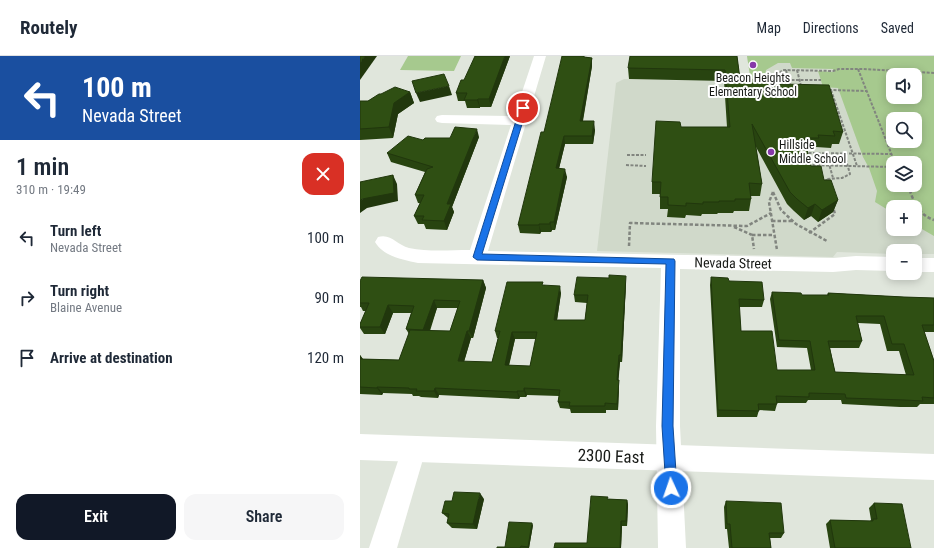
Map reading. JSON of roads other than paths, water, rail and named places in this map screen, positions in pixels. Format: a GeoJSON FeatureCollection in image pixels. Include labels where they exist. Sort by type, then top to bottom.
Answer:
{"type":"FeatureCollection","features":[{"type":"Feature","properties":{"kind":"street"},"geometry":{"type":"LineString","coordinates":[[477,257],[540,56]]}},
{"type":"Feature","properties":{"kind":"street"},"geometry":{"type":"LineString","coordinates":[[442,119],[519,121]]}},
{"type":"Feature","properties":{"kind":"street","name":"Nevada Street"},"geometry":{"type":"LineString","coordinates":[[384,242],[392,249],[418,256],[833,265],[856,263],[886,264]]}},
{"type":"Feature","properties":{"kind":"street"},"geometry":{"type":"LineString","coordinates":[[671,261],[668,426],[672,548]]}},
{"type":"Feature","properties":{"kind":"street"},"geometry":{"type":"LineString","coordinates":[[922,265],[934,265]]}},
{"type":"Feature","properties":{"kind":"street","name":"2300 East"},"geometry":{"type":"LineString","coordinates":[[360,447],[934,467]]}},
{"type":"Feature","properties":{"kind":"street"},"geometry":{"type":"LineString","coordinates":[[383,548],[414,449]]}},
{"type":"Feature","properties":{"kind":"place","name":"Beacon Heights Elementary School"},"geometry":{"type":"Point","coordinates":[753,65]}},
{"type":"Feature","properties":{"kind":"place","name":"Hillside Middle School"},"geometry":{"type":"Point","coordinates":[771,152]}}]}
